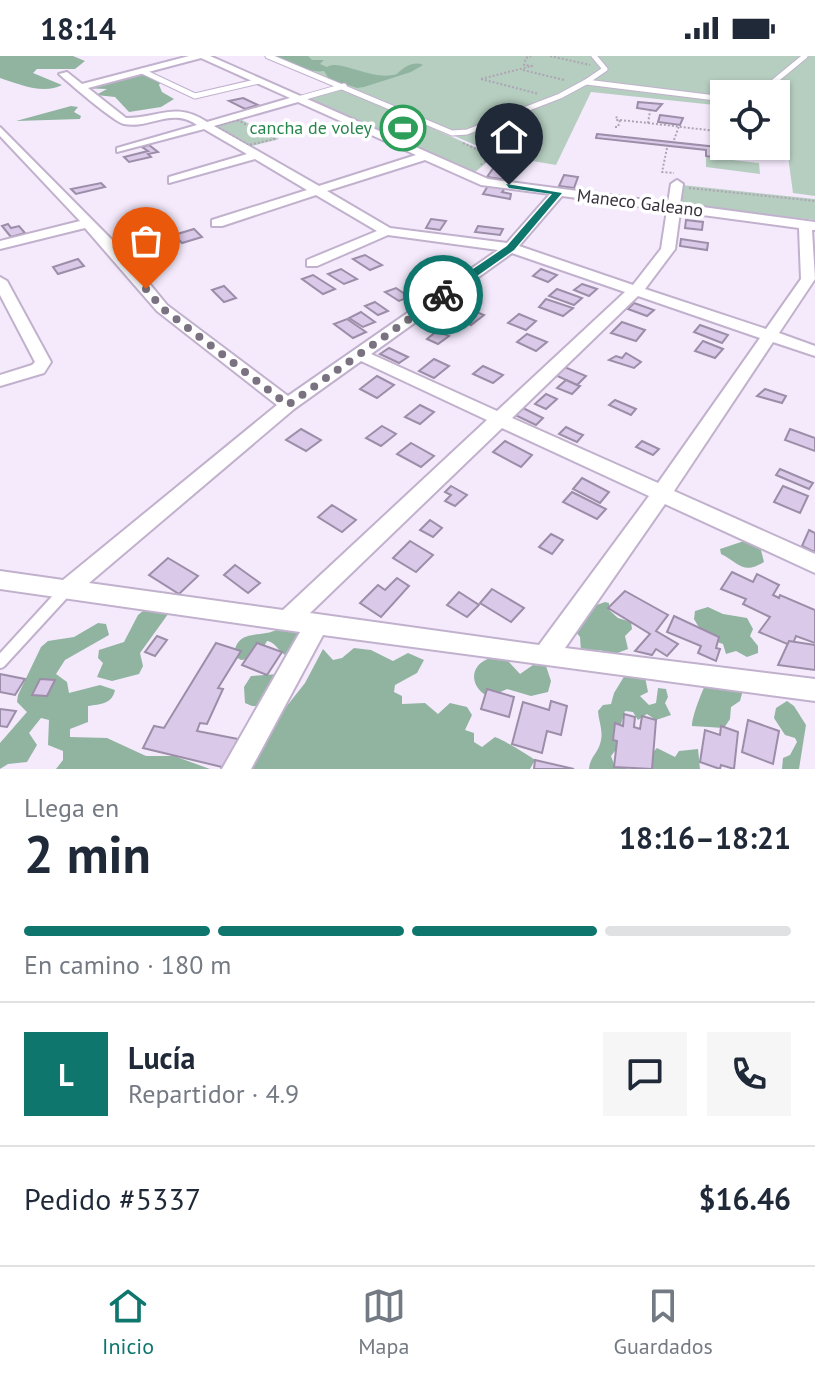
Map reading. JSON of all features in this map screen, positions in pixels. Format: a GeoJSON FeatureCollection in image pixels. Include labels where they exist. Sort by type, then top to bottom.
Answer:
{"type":"FeatureCollection","features":[{"type":"Feature","properties":{"kind":"street"},"geometry":{"type":"LineString","coordinates":[[81,87],[201,56]]}},
{"type":"Feature","properties":{"kind":"street","name":"Maneco Galeano"},"geometry":{"type":"LineString","coordinates":[[201,56],[485,182],[810,226]]}},
{"type":"Feature","properties":{"kind":"street"},"geometry":{"type":"LineString","coordinates":[[64,74],[124,121],[187,113],[387,231],[510,248],[815,351]]}},
{"type":"Feature","properties":{"kind":"street"},"geometry":{"type":"LineString","coordinates":[[121,150],[298,99]]}},
{"type":"Feature","properties":{"kind":"street"},"geometry":{"type":"LineString","coordinates":[[0,130],[88,223],[162,308],[288,405]]}},
{"type":"Feature","properties":{"kind":"street"},"geometry":{"type":"LineString","coordinates":[[173,180],[256,155]]}},
{"type":"Feature","properties":{"kind":"street"},"geometry":{"type":"LineString","coordinates":[[217,223],[425,156]]}},
{"type":"Feature","properties":{"kind":"street"},"geometry":{"type":"LineString","coordinates":[[289,619],[636,290],[664,258],[682,186]]}},
{"type":"Feature","properties":{"kind":"street"},"geometry":{"type":"LineString","coordinates":[[67,589],[288,405],[510,248],[558,193]]}},
{"type":"Feature","properties":{"kind":"street"},"geometry":{"type":"LineString","coordinates":[[0,245],[88,223]]}},
{"type":"Feature","properties":{"kind":"street"},"geometry":{"type":"LineString","coordinates":[[545,656],[662,493],[808,279],[810,226]]}},
{"type":"Feature","properties":{"kind":"street"},"geometry":{"type":"LineString","coordinates":[[312,263],[387,231]]}},
{"type":"Feature","properties":{"kind":"street"},"geometry":{"type":"LineString","coordinates":[[0,281],[43,362],[38,369],[0,381]]}},
{"type":"Feature","properties":{"kind":"street"},"geometry":{"type":"LineString","coordinates":[[358,354],[815,564]]}},
{"type":"Feature","properties":{"kind":"street"},"geometry":{"type":"LineString","coordinates":[[0,580],[545,656],[815,690]]}},
{"type":"Feature","properties":{"kind":"street"},"geometry":{"type":"LineString","coordinates":[[236,769],[317,623]]}},
{"type":"Feature","properties":{"kind":"lane"},"geometry":{"type":"LineString","coordinates":[[268,56],[452,133],[460,133],[560,96],[586,82],[605,69],[594,56]]}},
{"type":"Feature","properties":{"kind":"lane"},"geometry":{"type":"LineString","coordinates":[[776,80],[805,56]]}},
{"type":"Feature","properties":{"kind":"lane"},"geometry":{"type":"LineString","coordinates":[[142,71],[195,96],[259,81]]}},
{"type":"Feature","properties":{"kind":"lane"},"geometry":{"type":"LineString","coordinates":[[586,82],[710,97]]}},
{"type":"Feature","properties":{"kind":"lane"},"geometry":{"type":"LineString","coordinates":[[298,99],[344,86]]}},
{"type":"Feature","properties":{"kind":"lane"},"geometry":{"type":"LineString","coordinates":[[0,662],[67,589]]}},
{"type":"Feature","properties":{"kind":"path"},"geometry":{"type":"LineString","coordinates":[[524,70],[532,66],[524,65],[526,58],[531,56]]}},
{"type":"Feature","properties":{"kind":"path"},"geometry":{"type":"LineString","coordinates":[[550,56],[597,66],[584,73]]}},
{"type":"Feature","properties":{"kind":"path"},"geometry":{"type":"LineString","coordinates":[[543,95],[481,79],[493,73],[524,70],[566,80],[555,88]]}},
{"type":"Feature","properties":{"kind":"path"},"geometry":{"type":"LineString","coordinates":[[648,123],[650,111]]}},
{"type":"Feature","properties":{"kind":"path"},"geometry":{"type":"LineString","coordinates":[[617,115],[616,120],[710,130]]}},
{"type":"Feature","properties":{"kind":"path"},"geometry":{"type":"LineString","coordinates":[[237,120],[276,139],[248,145],[210,126],[237,120]]}},
{"type":"Feature","properties":{"kind":"path"},"geometry":{"type":"LineString","coordinates":[[615,127],[618,127],[620,120]]}},
{"type":"Feature","properties":{"kind":"path"},"geometry":{"type":"LineString","coordinates":[[674,140],[679,126]]}},
{"type":"Feature","properties":{"kind":"path"},"geometry":{"type":"LineString","coordinates":[[451,138],[492,156],[475,170]]}},
{"type":"Feature","properties":{"kind":"path"},"geometry":{"type":"LineString","coordinates":[[667,148],[662,172],[678,173],[682,186],[815,201]]}},
{"type":"Feature","properties":{"kind":"green space"},"geometry":{"type":"Polygon","coordinates":[[[0,56],[73,56],[85,61],[75,69],[37,69],[33,73],[62,85],[39,89],[0,78],[0,56]]]}},
{"type":"Feature","properties":{"kind":"green space"},"geometry":{"type":"Polygon","coordinates":[[[267,56],[308,56],[312,60],[324,60],[320,64],[327,67],[340,65],[387,76],[397,74],[412,64],[423,65],[411,72],[357,88],[329,79],[324,71],[267,56]]]}},
{"type":"Feature","properties":{"kind":"green space"},"geometry":{"type":"Polygon","coordinates":[[[272,56],[815,56],[815,196],[793,193],[788,160],[790,80],[710,80],[710,105],[591,92],[556,165],[498,155],[272,56]]]}},
{"type":"Feature","properties":{"kind":"green space"},"geometry":{"type":"Polygon","coordinates":[[[140,74],[161,81],[162,92],[174,99],[161,107],[129,112],[115,97],[96,95],[107,89],[77,88],[107,83],[108,77],[140,74]]]}},
{"type":"Feature","properties":{"kind":"green space"},"geometry":{"type":"Polygon","coordinates":[[[341,88],[495,156],[475,172],[307,98],[341,88]]]}},
{"type":"Feature","properties":{"kind":"green space"},"geometry":{"type":"Polygon","coordinates":[[[71,106],[78,107],[74,112],[81,116],[80,119],[16,121],[71,106]]]}},
{"type":"Feature","properties":{"kind":"green space"},"geometry":{"type":"Polygon","coordinates":[[[238,118],[279,139],[248,147],[212,126],[238,118]]]}},
{"type":"Feature","properties":{"kind":"green space"},"geometry":{"type":"Polygon","coordinates":[[[706,157],[710,160],[759,163],[760,174],[706,167],[706,157]]]}},
{"type":"Feature","properties":{"kind":"green space"},"geometry":{"type":"Polygon","coordinates":[[[682,185],[815,199],[815,220],[679,204],[682,185]]]}},
{"type":"Feature","properties":{"kind":"green space"},"geometry":{"type":"Polygon","coordinates":[[[744,541],[760,546],[764,562],[746,568],[721,554],[720,549],[744,541]]]}},
{"type":"Feature","properties":{"kind":"green space"},"geometry":{"type":"Polygon","coordinates":[[[609,603],[609,610],[618,618],[631,622],[632,629],[625,636],[628,649],[615,654],[599,650],[581,651],[580,637],[575,631],[591,607],[609,603]]]}},
{"type":"Feature","properties":{"kind":"green space"},"geometry":{"type":"Polygon","coordinates":[[[149,606],[171,610],[140,653],[143,666],[139,674],[112,681],[97,677],[103,663],[98,658],[99,650],[124,642],[138,615],[149,606]]]}},
{"type":"Feature","properties":{"kind":"green space"},"geometry":{"type":"Polygon","coordinates":[[[708,607],[723,614],[747,618],[753,629],[750,636],[758,646],[758,653],[747,657],[736,651],[726,654],[723,644],[714,641],[712,634],[700,629],[694,619],[695,611],[708,607]]]}},
{"type":"Feature","properties":{"kind":"green space"},"geometry":{"type":"Polygon","coordinates":[[[98,623],[106,624],[109,635],[65,660],[56,674],[67,682],[69,693],[100,685],[115,690],[114,695],[109,701],[88,706],[88,722],[70,729],[70,737],[107,738],[146,756],[174,756],[210,769],[56,769],[63,760],[63,751],[48,745],[49,720],[41,718],[29,733],[37,745],[27,762],[8,764],[0,769],[0,743],[27,712],[17,702],[18,695],[41,647],[48,641],[74,637],[98,623]]]}},
{"type":"Feature","properties":{"kind":"green space"},"geometry":{"type":"Polygon","coordinates":[[[291,629],[301,634],[290,657],[267,641],[257,658],[241,660],[234,656],[239,641],[244,637],[291,629]]]}},
{"type":"Feature","properties":{"kind":"green space"},"geometry":{"type":"Polygon","coordinates":[[[354,648],[371,650],[393,661],[408,653],[424,660],[417,673],[395,685],[394,692],[402,696],[402,704],[425,703],[438,714],[450,703],[467,707],[472,715],[465,730],[474,733],[474,742],[482,747],[498,738],[535,760],[530,769],[237,769],[305,683],[323,649],[333,660],[342,658],[354,648]]]}},
{"type":"Feature","properties":{"kind":"green space"},"geometry":{"type":"Polygon","coordinates":[[[491,658],[508,661],[520,674],[533,665],[546,666],[551,681],[548,692],[531,696],[507,689],[496,694],[484,694],[476,684],[474,673],[480,664],[491,658]]]}},
{"type":"Feature","properties":{"kind":"green space"},"geometry":{"type":"Polygon","coordinates":[[[279,674],[266,706],[245,703],[244,687],[251,676],[279,674]]]}},
{"type":"Feature","properties":{"kind":"green space"},"geometry":{"type":"Polygon","coordinates":[[[625,675],[645,677],[648,692],[640,696],[649,705],[656,703],[658,688],[666,689],[668,697],[665,703],[671,715],[656,720],[647,714],[638,720],[633,712],[625,711],[618,747],[611,756],[614,764],[629,769],[589,769],[601,740],[598,711],[603,705],[611,704],[625,675]]]}},
{"type":"Feature","properties":{"kind":"green space"},"geometry":{"type":"Polygon","coordinates":[[[708,679],[743,690],[740,701],[731,707],[730,719],[724,728],[692,726],[708,679]]]}},
{"type":"Feature","properties":{"kind":"green space"},"geometry":{"type":"Polygon","coordinates":[[[787,701],[806,725],[799,769],[782,769],[783,758],[790,755],[797,742],[795,738],[785,735],[774,718],[776,708],[787,701]]]}},
{"type":"Feature","properties":{"kind":"green space"},"geometry":{"type":"Polygon","coordinates":[[[657,748],[675,757],[679,751],[698,749],[700,769],[652,769],[652,753],[657,748]]]}},
{"type":"Feature","properties":{"kind":"building"},"geometry":{"type":"Polygon","coordinates":[[[243,98],[258,105],[245,109],[229,101],[243,98]]]}},
{"type":"Feature","properties":{"kind":"building"},"geometry":{"type":"Polygon","coordinates":[[[638,102],[662,104],[656,111],[637,108],[638,102]]]}},
{"type":"Feature","properties":{"kind":"building"},"geometry":{"type":"Polygon","coordinates":[[[660,115],[683,118],[680,125],[658,122],[660,115]]]}},
{"type":"Feature","properties":{"kind":"building"},"geometry":{"type":"Polygon","coordinates":[[[597,134],[710,146],[710,157],[706,156],[706,150],[596,138],[597,134]]]}},
{"type":"Feature","properties":{"kind":"building"},"geometry":{"type":"Polygon","coordinates":[[[149,145],[158,152],[148,154],[151,157],[129,162],[124,157],[148,151],[142,147],[149,145]]]}},
{"type":"Feature","properties":{"kind":"building"},"geometry":{"type":"Polygon","coordinates":[[[501,157],[520,160],[507,180],[487,177],[501,157]]]}},
{"type":"Feature","properties":{"kind":"building"},"geometry":{"type":"Polygon","coordinates":[[[564,175],[578,177],[574,188],[559,186],[564,175]]]}},
{"type":"Feature","properties":{"kind":"building"},"geometry":{"type":"Polygon","coordinates":[[[101,183],[105,187],[76,194],[71,189],[101,183]]]}},
{"type":"Feature","properties":{"kind":"building"},"geometry":{"type":"Polygon","coordinates":[[[489,184],[506,187],[502,192],[511,194],[510,199],[483,194],[489,184]]]}},
{"type":"Feature","properties":{"kind":"building"},"geometry":{"type":"Polygon","coordinates":[[[431,219],[446,221],[440,230],[426,228],[431,219]]]}},
{"type":"Feature","properties":{"kind":"building"},"geometry":{"type":"Polygon","coordinates":[[[686,220],[703,222],[702,230],[685,228],[686,220]]]}},
{"type":"Feature","properties":{"kind":"building"},"geometry":{"type":"Polygon","coordinates":[[[8,224],[11,228],[19,226],[25,233],[11,237],[2,226],[8,224]]]}},
{"type":"Feature","properties":{"kind":"building"},"geometry":{"type":"Polygon","coordinates":[[[478,226],[503,229],[500,235],[475,232],[478,226]]]}},
{"type":"Feature","properties":{"kind":"building"},"geometry":{"type":"Polygon","coordinates":[[[194,229],[202,237],[182,243],[174,235],[194,229]]]}},
{"type":"Feature","properties":{"kind":"building"},"geometry":{"type":"Polygon","coordinates":[[[681,239],[708,243],[707,250],[680,246],[681,239]]]}},
{"type":"Feature","properties":{"kind":"building"},"geometry":{"type":"Polygon","coordinates":[[[365,255],[382,265],[370,270],[353,259],[365,255]]]}},
{"type":"Feature","properties":{"kind":"building"},"geometry":{"type":"Polygon","coordinates":[[[78,259],[84,266],[58,274],[53,267],[78,259]]]}},
{"type":"Feature","properties":{"kind":"building"},"geometry":{"type":"Polygon","coordinates":[[[341,269],[357,279],[344,284],[328,274],[341,269]]]}},
{"type":"Feature","properties":{"kind":"building"},"geometry":{"type":"Polygon","coordinates":[[[541,269],[557,275],[548,282],[533,276],[541,269]]]}},
{"type":"Feature","properties":{"kind":"building"},"geometry":{"type":"Polygon","coordinates":[[[313,275],[335,289],[323,294],[302,279],[313,275]]]}},
{"type":"Feature","properties":{"kind":"building"},"geometry":{"type":"Polygon","coordinates":[[[582,284],[597,289],[589,296],[574,290],[582,284]]]}},
{"type":"Feature","properties":{"kind":"building"},"geometry":{"type":"Polygon","coordinates":[[[224,286],[236,298],[224,302],[212,290],[224,286]]]}},
{"type":"Feature","properties":{"kind":"building"},"geometry":{"type":"Polygon","coordinates":[[[396,288],[409,297],[399,301],[385,292],[396,288]]]}},
{"type":"Feature","properties":{"kind":"building"},"geometry":{"type":"Polygon","coordinates":[[[557,289],[582,298],[574,305],[549,296],[557,289]]]}},
{"type":"Feature","properties":{"kind":"building"},"geometry":{"type":"Polygon","coordinates":[[[546,299],[573,308],[563,316],[539,307],[546,299]]]}},
{"type":"Feature","properties":{"kind":"building"},"geometry":{"type":"Polygon","coordinates":[[[375,302],[388,311],[378,315],[365,306],[375,302]]]}},
{"type":"Feature","properties":{"kind":"building"},"geometry":{"type":"Polygon","coordinates":[[[634,303],[654,310],[647,316],[628,309],[634,303]]]}},
{"type":"Feature","properties":{"kind":"building"},"geometry":{"type":"Polygon","coordinates":[[[469,309],[484,315],[471,325],[456,319],[469,309]]]}},
{"type":"Feature","properties":{"kind":"building"},"geometry":{"type":"Polygon","coordinates":[[[361,312],[375,322],[363,327],[349,318],[361,312]]]}},
{"type":"Feature","properties":{"kind":"building"},"geometry":{"type":"Polygon","coordinates":[[[519,314],[536,321],[526,330],[508,323],[519,314]]]}},
{"type":"Feature","properties":{"kind":"building"},"geometry":{"type":"Polygon","coordinates":[[[347,319],[366,332],[353,338],[334,324],[347,319]]]}},
{"type":"Feature","properties":{"kind":"building"},"geometry":{"type":"Polygon","coordinates":[[[445,319],[458,324],[449,331],[436,326],[445,319]]]}},
{"type":"Feature","properties":{"kind":"building"},"geometry":{"type":"Polygon","coordinates":[[[622,322],[645,330],[636,341],[611,333],[622,322]]]}},
{"type":"Feature","properties":{"kind":"building"},"geometry":{"type":"Polygon","coordinates":[[[700,325],[728,335],[722,343],[694,332],[700,325]]]}},
{"type":"Feature","properties":{"kind":"building"},"geometry":{"type":"Polygon","coordinates":[[[437,331],[449,336],[438,344],[427,339],[437,331]]]}},
{"type":"Feature","properties":{"kind":"building"},"geometry":{"type":"Polygon","coordinates":[[[527,334],[547,342],[536,351],[517,342],[527,334]]]}},
{"type":"Feature","properties":{"kind":"building"},"geometry":{"type":"Polygon","coordinates":[[[703,341],[723,349],[715,358],[695,351],[703,341]]]}},
{"type":"Feature","properties":{"kind":"building"},"geometry":{"type":"Polygon","coordinates":[[[389,348],[408,357],[399,363],[380,354],[389,348]]]}},
{"type":"Feature","properties":{"kind":"building"},"geometry":{"type":"Polygon","coordinates":[[[626,353],[641,362],[634,368],[609,360],[616,356],[622,358],[626,353]]]}},
{"type":"Feature","properties":{"kind":"building"},"geometry":{"type":"Polygon","coordinates":[[[434,359],[449,366],[434,378],[419,371],[434,359]]]}},
{"type":"Feature","properties":{"kind":"building"},"geometry":{"type":"Polygon","coordinates":[[[483,366],[503,375],[493,383],[473,374],[483,366]]]}},
{"type":"Feature","properties":{"kind":"building"},"geometry":{"type":"Polygon","coordinates":[[[562,366],[586,376],[577,385],[553,374],[562,366]]]}},
{"type":"Feature","properties":{"kind":"building"},"geometry":{"type":"Polygon","coordinates":[[[377,376],[394,385],[377,398],[360,389],[377,376]]]}},
{"type":"Feature","properties":{"kind":"building"},"geometry":{"type":"Polygon","coordinates":[[[566,380],[580,386],[572,394],[557,388],[566,380]]]}},
{"type":"Feature","properties":{"kind":"building"},"geometry":{"type":"Polygon","coordinates":[[[765,389],[786,396],[782,403],[757,396],[765,389]]]}},
{"type":"Feature","properties":{"kind":"building"},"geometry":{"type":"Polygon","coordinates":[[[546,394],[557,399],[546,409],[535,404],[546,394]]]}},
{"type":"Feature","properties":{"kind":"building"},"geometry":{"type":"Polygon","coordinates":[[[615,400],[636,409],[631,415],[609,405],[615,400]]]}},
{"type":"Feature","properties":{"kind":"building"},"geometry":{"type":"Polygon","coordinates":[[[420,405],[434,412],[420,424],[405,417],[420,405]]]}},
{"type":"Feature","properties":{"kind":"building"},"geometry":{"type":"Polygon","coordinates":[[[521,407],[543,418],[536,425],[513,414],[521,407]]]}},
{"type":"Feature","properties":{"kind":"building"},"geometry":{"type":"Polygon","coordinates":[[[382,426],[396,434],[381,446],[366,438],[382,426]]]}},
{"type":"Feature","properties":{"kind":"building"},"geometry":{"type":"Polygon","coordinates":[[[566,427],[583,435],[577,442],[559,434],[566,427]]]}},
{"type":"Feature","properties":{"kind":"building"},"geometry":{"type":"Polygon","coordinates":[[[301,429],[321,440],[306,451],[286,440],[301,429]]]}},
{"type":"Feature","properties":{"kind":"building"},"geometry":{"type":"Polygon","coordinates":[[[790,429],[815,438],[815,451],[785,440],[790,429]]]}},
{"type":"Feature","properties":{"kind":"building"},"geometry":{"type":"Polygon","coordinates":[[[505,441],[532,455],[521,467],[493,452],[505,441]]]}},
{"type":"Feature","properties":{"kind":"building"},"geometry":{"type":"Polygon","coordinates":[[[642,441],[659,449],[653,455],[636,447],[642,441]]]}},
{"type":"Feature","properties":{"kind":"building"},"geometry":{"type":"Polygon","coordinates":[[[411,443],[434,456],[421,467],[397,454],[411,443]]]}},
{"type":"Feature","properties":{"kind":"building"},"geometry":{"type":"Polygon","coordinates":[[[780,469],[813,483],[809,489],[776,475],[780,469]]]}},
{"type":"Feature","properties":{"kind":"building"},"geometry":{"type":"Polygon","coordinates":[[[582,478],[609,492],[600,503],[573,489],[582,478]]]}},
{"type":"Feature","properties":{"kind":"building"},"geometry":{"type":"Polygon","coordinates":[[[451,486],[467,495],[455,506],[445,501],[451,495],[445,492],[451,486]]]}},
{"type":"Feature","properties":{"kind":"building"},"geometry":{"type":"Polygon","coordinates":[[[783,486],[808,496],[800,513],[774,502],[783,486]]]}},
{"type":"Feature","properties":{"kind":"building"},"geometry":{"type":"Polygon","coordinates":[[[572,492],[606,509],[597,519],[563,502],[572,492]]]}},
{"type":"Feature","properties":{"kind":"building"},"geometry":{"type":"Polygon","coordinates":[[[332,505],[356,520],[342,532],[318,517],[332,505]]]}},
{"type":"Feature","properties":{"kind":"building"},"geometry":{"type":"Polygon","coordinates":[[[430,520],[442,528],[433,537],[420,530],[430,520]]]}},
{"type":"Feature","properties":{"kind":"building"},"geometry":{"type":"Polygon","coordinates":[[[809,530],[815,533],[815,552],[802,546],[809,530]]]}},
{"type":"Feature","properties":{"kind":"building"},"geometry":{"type":"Polygon","coordinates":[[[551,534],[563,540],[552,554],[539,547],[551,534]]]}},
{"type":"Feature","properties":{"kind":"building"},"geometry":{"type":"Polygon","coordinates":[[[410,541],[433,555],[416,572],[393,558],[410,541]]]}},
{"type":"Feature","properties":{"kind":"building"},"geometry":{"type":"Polygon","coordinates":[[[168,558],[198,576],[179,594],[149,575],[168,558]]]}},
{"type":"Feature","properties":{"kind":"building"},"geometry":{"type":"Polygon","coordinates":[[[235,565],[260,583],[248,593],[224,575],[235,565]]]}},
{"type":"Feature","properties":{"kind":"building"},"geometry":{"type":"Polygon","coordinates":[[[732,572],[753,582],[757,574],[779,585],[773,595],[815,610],[815,643],[796,636],[792,646],[759,632],[770,617],[743,604],[746,599],[721,589],[732,572]]]}},
{"type":"Feature","properties":{"kind":"building"},"geometry":{"type":"Polygon","coordinates":[[[397,578],[409,586],[381,617],[360,603],[378,585],[385,590],[397,578]]]}},
{"type":"Feature","properties":{"kind":"building"},"geometry":{"type":"Polygon","coordinates":[[[492,589],[524,608],[511,622],[480,603],[492,589]]]}},
{"type":"Feature","properties":{"kind":"building"},"geometry":{"type":"Polygon","coordinates":[[[625,591],[668,615],[656,631],[678,644],[667,656],[656,649],[652,655],[635,651],[650,634],[608,608],[625,591]]]}},
{"type":"Feature","properties":{"kind":"building"},"geometry":{"type":"Polygon","coordinates":[[[459,592],[479,605],[467,617],[447,605],[459,592]]]}},
{"type":"Feature","properties":{"kind":"building"},"geometry":{"type":"Polygon","coordinates":[[[674,616],[719,637],[716,648],[720,649],[716,661],[698,653],[701,646],[667,632],[674,616]]]}},
{"type":"Feature","properties":{"kind":"building"},"geometry":{"type":"Polygon","coordinates":[[[157,636],[167,640],[155,656],[145,652],[157,636]]]}},
{"type":"Feature","properties":{"kind":"building"},"geometry":{"type":"Polygon","coordinates":[[[789,641],[815,645],[815,670],[778,665],[789,641]]]}},
{"type":"Feature","properties":{"kind":"building"},"geometry":{"type":"Polygon","coordinates":[[[216,643],[241,651],[218,688],[223,689],[207,724],[200,723],[197,731],[238,739],[226,768],[143,748],[154,726],[164,728],[216,643]]]}},
{"type":"Feature","properties":{"kind":"building"},"geometry":{"type":"Polygon","coordinates":[[[257,643],[282,652],[267,675],[242,665],[257,643]]]}},
{"type":"Feature","properties":{"kind":"building"},"geometry":{"type":"Polygon","coordinates":[[[0,674],[25,679],[15,695],[0,692],[0,674]]]}},
{"type":"Feature","properties":{"kind":"building"},"geometry":{"type":"Polygon","coordinates":[[[40,679],[55,680],[47,696],[32,695],[40,679]]]}},
{"type":"Feature","properties":{"kind":"building"},"geometry":{"type":"Polygon","coordinates":[[[487,689],[514,697],[509,717],[481,709],[487,689]]]}},
{"type":"Feature","properties":{"kind":"building"},"geometry":{"type":"Polygon","coordinates":[[[551,701],[567,706],[561,735],[547,731],[542,753],[512,744],[523,702],[549,710],[551,701]]]}},
{"type":"Feature","properties":{"kind":"building"},"geometry":{"type":"Polygon","coordinates":[[[0,709],[16,711],[7,727],[0,726],[0,709]]]}},
{"type":"Feature","properties":{"kind":"building"},"geometry":{"type":"Polygon","coordinates":[[[624,714],[635,717],[634,727],[640,729],[642,716],[656,720],[652,769],[614,767],[617,741],[613,740],[615,723],[623,726],[624,714]]]}},
{"type":"Feature","properties":{"kind":"building"},"geometry":{"type":"Polygon","coordinates":[[[748,720],[779,731],[773,764],[742,752],[748,720]]]}},
{"type":"Feature","properties":{"kind":"building"},"geometry":{"type":"Polygon","coordinates":[[[721,726],[738,732],[734,769],[721,765],[720,769],[700,762],[705,730],[720,735],[721,726]]]}},
{"type":"Feature","properties":{"kind":"building"},"geometry":{"type":"Polygon","coordinates":[[[535,760],[574,769],[534,769],[535,760]]]}},
{"type":"Feature","properties":{"kind":"way so far"},"geometry":{"type":"LineString","coordinates":[[146,289],[162,308],[288,405],[443,295]]}},
{"type":"Feature","properties":{"kind":"place","name":"cancha de voley"},"geometry":{"type":"Point","coordinates":[403,128]}},
{"type":"Feature","properties":{"kind":"route"},"geometry":{"type":"LineString","coordinates":[[443,295],[510,248],[558,193],[509,185]]}}]}
